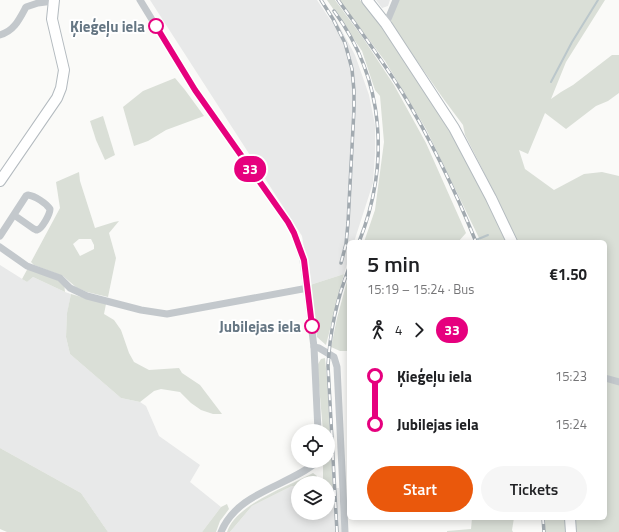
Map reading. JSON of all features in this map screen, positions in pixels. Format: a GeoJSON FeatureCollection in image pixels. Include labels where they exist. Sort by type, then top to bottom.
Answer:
{"type":"FeatureCollection","features":[{"type":"Feature","properties":{"kind":"main road"},"geometry":{"type":"LineString","coordinates":[[367,0],[386,24],[454,128],[511,240]]}},
{"type":"Feature","properties":{"kind":"main road"},"geometry":{"type":"LineString","coordinates":[[0,181],[3,169],[57,98],[61,88],[64,70],[52,19],[54,1]]}},
{"type":"Feature","properties":{"kind":"main road"},"geometry":{"type":"LineString","coordinates":[[570,520],[571,532]]}},
{"type":"Feature","properties":{"kind":"street"},"geometry":{"type":"LineString","coordinates":[[140,0],[195,90],[288,222],[294,233],[304,260],[308,288],[314,348],[318,424]]}},
{"type":"Feature","properties":{"kind":"street"},"geometry":{"type":"LineString","coordinates":[[386,24],[396,0]]}},
{"type":"Feature","properties":{"kind":"street"},"geometry":{"type":"LineString","coordinates":[[0,35],[8,33],[19,20],[26,8],[38,2],[54,1]]}},
{"type":"Feature","properties":{"kind":"street"},"geometry":{"type":"LineString","coordinates":[[0,236],[14,215],[28,195],[48,206],[50,209],[49,215],[38,230],[34,229],[14,215]]}},
{"type":"Feature","properties":{"kind":"street"},"geometry":{"type":"LineString","coordinates":[[0,247],[27,266],[60,278],[70,288],[87,296],[140,310],[167,314],[308,288]]}},
{"type":"Feature","properties":{"kind":"street"},"geometry":{"type":"LineString","coordinates":[[314,348],[320,348],[334,357],[337,367],[345,532]]}},
{"type":"Feature","properties":{"kind":"street"},"geometry":{"type":"LineString","coordinates":[[607,379],[619,382]]}},
{"type":"Feature","properties":{"kind":"street"},"geometry":{"type":"LineString","coordinates":[[221,532],[229,518],[240,506],[250,499],[310,468]]}},
{"type":"Feature","properties":{"kind":"shaded area"},"geometry":{"type":"Polygon","coordinates":[[[150,0],[317,0],[331,21],[335,18],[355,55],[369,95],[375,125],[373,183],[355,240],[347,240],[347,264],[344,274],[310,285],[302,236],[150,0]]]}},
{"type":"Feature","properties":{"kind":"shaded area"},"geometry":{"type":"Polygon","coordinates":[[[327,0],[335,0],[363,38],[394,85],[426,143],[466,233],[460,240],[365,240],[375,210],[384,142],[380,96],[375,90],[362,51],[327,0]]]}},
{"type":"Feature","properties":{"kind":"shaded area"},"geometry":{"type":"Polygon","coordinates":[[[339,0],[360,0],[380,25],[438,112],[487,196],[505,240],[480,240],[426,129],[385,61],[339,0]]]}},
{"type":"Feature","properties":{"kind":"shaded area"},"geometry":{"type":"Polygon","coordinates":[[[376,0],[390,0],[388,6],[382,8],[376,0]]]}},
{"type":"Feature","properties":{"kind":"shaded area"},"geometry":{"type":"Polygon","coordinates":[[[398,0],[605,0],[566,62],[551,99],[573,85],[612,55],[619,55],[619,93],[608,101],[596,106],[566,129],[545,113],[528,154],[519,150],[525,169],[554,190],[584,174],[602,172],[619,176],[619,532],[576,532],[575,520],[607,520],[607,240],[511,240],[497,198],[465,135],[463,125],[393,27],[391,20],[398,0]]]}},
{"type":"Feature","properties":{"kind":"shaded area"},"geometry":{"type":"Polygon","coordinates":[[[175,78],[204,116],[166,130],[148,141],[134,146],[123,107],[143,91],[175,78]]]}},
{"type":"Feature","properties":{"kind":"shaded area"},"geometry":{"type":"Polygon","coordinates":[[[103,116],[115,155],[105,160],[96,140],[90,121],[103,116]]]}},
{"type":"Feature","properties":{"kind":"shaded area"},"geometry":{"type":"Polygon","coordinates":[[[79,172],[80,181],[95,228],[119,221],[109,233],[116,258],[108,297],[77,288],[63,276],[34,265],[31,262],[60,208],[56,182],[79,172]],[[79,239],[73,244],[80,256],[94,249],[91,239],[79,239]]]}},
{"type":"Feature","properties":{"kind":"shaded area"},"geometry":{"type":"Polygon","coordinates":[[[0,265],[27,282],[33,277],[71,294],[67,314],[66,337],[70,354],[121,398],[140,402],[146,406],[159,436],[200,465],[190,482],[221,507],[202,532],[108,532],[81,493],[0,448],[0,265]]]}},
{"type":"Feature","properties":{"kind":"shaded area"},"geometry":{"type":"Polygon","coordinates":[[[28,268],[64,283],[65,292],[33,277],[27,282],[22,279],[28,268]]]}},
{"type":"Feature","properties":{"kind":"shaded area"},"geometry":{"type":"Polygon","coordinates":[[[344,274],[326,345],[317,337],[310,285],[344,274]]]}},
{"type":"Feature","properties":{"kind":"shaded area"},"geometry":{"type":"Polygon","coordinates":[[[347,281],[347,351],[340,351],[331,347],[347,281]]]}},
{"type":"Feature","properties":{"kind":"shaded area"},"geometry":{"type":"Polygon","coordinates":[[[71,294],[106,304],[104,314],[114,320],[121,330],[129,353],[134,362],[149,370],[179,368],[182,373],[200,385],[222,414],[213,414],[201,410],[180,392],[161,389],[154,391],[140,402],[121,398],[70,354],[66,337],[67,313],[71,294]]]}},
{"type":"Feature","properties":{"kind":"shaded area"},"geometry":{"type":"Polygon","coordinates":[[[325,358],[329,424],[322,424],[318,374],[318,364],[321,359],[325,358]]]}},
{"type":"Feature","properties":{"kind":"shaded area"},"geometry":{"type":"Polygon","coordinates":[[[0,448],[81,493],[108,532],[7,532],[0,529],[0,448]]]}},
{"type":"Feature","properties":{"kind":"shaded area"},"geometry":{"type":"Polygon","coordinates":[[[323,468],[332,468],[332,476],[323,476],[323,468]]]}},
{"type":"Feature","properties":{"kind":"shaded area"},"geometry":{"type":"Polygon","coordinates":[[[313,473],[317,476],[307,476],[313,473]]]}},
{"type":"Feature","properties":{"kind":"shaded area"},"geometry":{"type":"Polygon","coordinates":[[[291,484],[291,486],[252,506],[230,532],[227,532],[232,522],[241,513],[252,504],[291,484]]]}},
{"type":"Feature","properties":{"kind":"shaded area"},"geometry":{"type":"Polygon","coordinates":[[[291,486],[291,520],[335,520],[335,488],[339,488],[342,532],[230,532],[252,506],[291,486]]]}},
{"type":"Feature","properties":{"kind":"shaded area"},"geometry":{"type":"Polygon","coordinates":[[[227,504],[229,509],[220,521],[216,532],[202,532],[221,507],[227,504]]]}},
{"type":"Feature","properties":{"kind":"shaded area"},"geometry":{"type":"Polygon","coordinates":[[[472,520],[514,520],[513,532],[447,532],[471,529],[472,520]]]}},
{"type":"Feature","properties":{"kind":"shaded area"},"geometry":{"type":"Polygon","coordinates":[[[544,520],[567,520],[568,532],[545,532],[544,520]]]}},
{"type":"Feature","properties":{"kind":"waterway"},"geometry":{"type":"LineString","coordinates":[[551,82],[572,42],[598,0]]}},
{"type":"Feature","properties":{"kind":"waterway"},"geometry":{"type":"LineString","coordinates":[[476,240],[488,235]]}},
{"type":"Feature","properties":{"kind":"railway"},"geometry":{"type":"LineString","coordinates":[[321,0],[333,19],[345,43],[352,69],[354,91],[348,223],[346,244],[341,263]]}},
{"type":"Feature","properties":{"kind":"railway"},"geometry":{"type":"LineString","coordinates":[[338,0],[387,68],[413,110],[460,203],[475,240]]}},
{"type":"Feature","properties":{"kind":"railway"},"geometry":{"type":"LineString","coordinates":[[334,11],[351,38],[364,65],[372,94],[377,123],[378,153],[375,183],[369,213],[360,240]]}},
{"type":"Feature","properties":{"kind":"railway"},"geometry":{"type":"LineString","coordinates":[[337,532],[328,366],[334,316],[347,274]]}},
{"type":"Feature","properties":{"kind":"railway"},"geometry":{"type":"LineString","coordinates":[[543,520],[544,532]]}},
{"type":"Feature","properties":{"kind":"bus line","name":"33"},"geometry":{"type":"LineString","coordinates":[[156,26],[195,90],[288,222],[294,233],[304,260],[312,326]]}},
{"type":"Feature","properties":{"kind":"place","name":"Ķieģeļu iela"},"geometry":{"type":"Point","coordinates":[156,26]}},
{"type":"Feature","properties":{"kind":"place","name":"Jubilejas iela"},"geometry":{"type":"Point","coordinates":[312,326]}}]}
